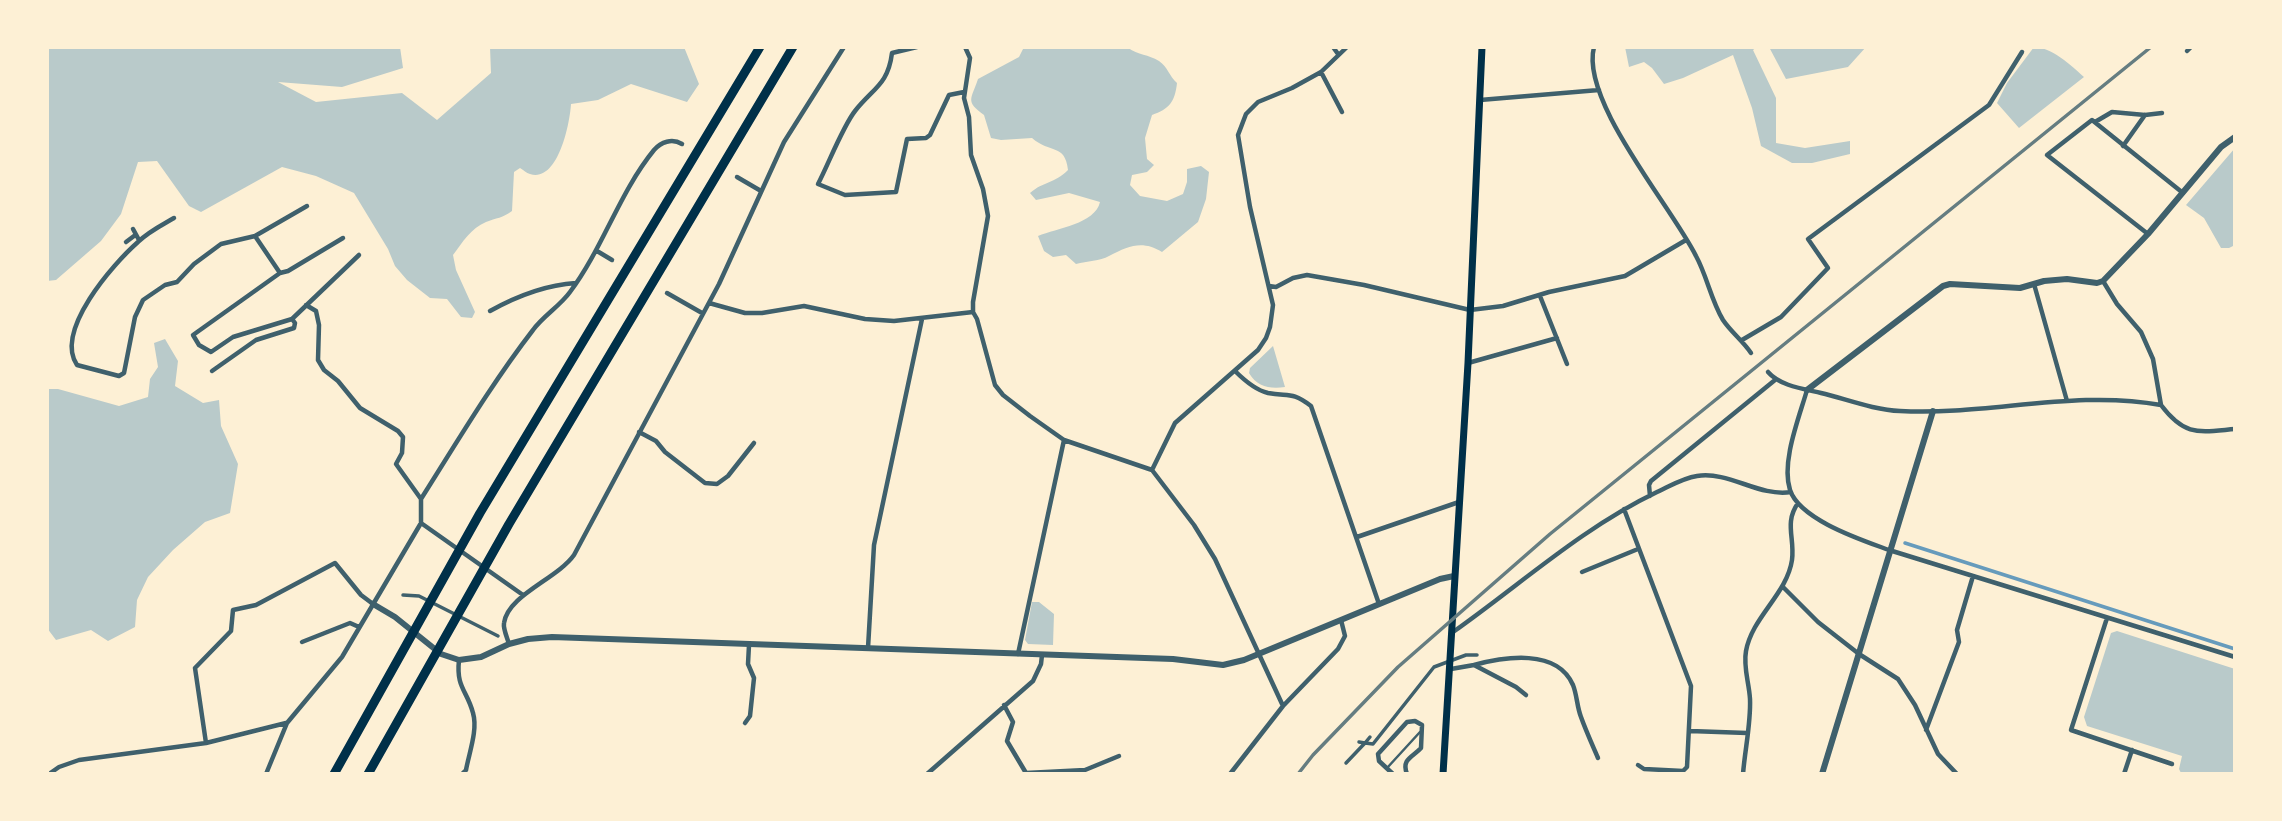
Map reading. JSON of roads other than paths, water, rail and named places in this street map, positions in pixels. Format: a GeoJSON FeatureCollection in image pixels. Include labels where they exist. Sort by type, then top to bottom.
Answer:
{"type":"FeatureCollection","features":[{"type":"Feature","properties":{"kind":"highway"},"geometry":{"type":"LineString","coordinates":[[334,774],[480,513],[760,47]]}},
{"type":"Feature","properties":{"kind":"highway"},"geometry":{"type":"LineString","coordinates":[[368,774],[509,524],[793,47]]}},
{"type":"Feature","properties":{"kind":"main road"},"geometry":{"type":"LineString","coordinates":[[1443,774],[1468,363],[1482,47]]}},
{"type":"Feature","properties":{"kind":"street"},"geometry":{"type":"LineString","coordinates":[[509,644],[504,624],[508,611],[524,595],[561,571],[574,555],[709,303],[784,142],[844,47]]}},
{"type":"Feature","properties":{"kind":"street"},"geometry":{"type":"LineString","coordinates":[[917,47],[892,53],[888,74],[880,87],[854,112],[818,184],[845,195],[896,192],[907,139],[926,138],[930,135],[949,94],[965,92]]}},
{"type":"Feature","properties":{"kind":"street"},"geometry":{"type":"LineString","coordinates":[[965,47],[970,58],[965,92],[971,155],[983,189],[988,216],[973,312],[995,384],[1003,395],[1064,440],[1152,470],[1194,525],[1215,559],[1283,706]]}},
{"type":"Feature","properties":{"kind":"street"},"geometry":{"type":"LineString","coordinates":[[1333,47],[1338,54]]}},
{"type":"Feature","properties":{"kind":"street"},"geometry":{"type":"LineString","coordinates":[[1152,470],[1175,423],[1258,350],[1270,327],[1273,305],[1250,206],[1238,135],[1246,114],[1258,102],[1321,72],[1347,47]]}},
{"type":"Feature","properties":{"kind":"street"},"geometry":{"type":"LineString","coordinates":[[1594,47],[1591,64],[1599,90],[1626,146],[1696,255],[1722,319],[1751,353]]}},
{"type":"Feature","properties":{"kind":"street"},"geometry":{"type":"LineString","coordinates":[[1742,340],[1782,317],[1828,268],[1808,239],[1989,105],[2022,52]]}},
{"type":"Feature","properties":{"kind":"street"},"geometry":{"type":"LineString","coordinates":[[1321,72],[1342,112]]}},
{"type":"Feature","properties":{"kind":"street"},"geometry":{"type":"LineString","coordinates":[[1480,100],[1599,90]]}},
{"type":"Feature","properties":{"kind":"street"},"geometry":{"type":"LineString","coordinates":[[2095,122],[2112,112],[2146,115],[2162,113]]}},
{"type":"Feature","properties":{"kind":"street"},"geometry":{"type":"LineString","coordinates":[[2123,146],[2146,115]]}},
{"type":"Feature","properties":{"kind":"street"},"geometry":{"type":"LineString","coordinates":[[2148,234],[2048,155],[2092,120],[2183,192]]}},
{"type":"Feature","properties":{"kind":"street"},"geometry":{"type":"LineString","coordinates":[[2235,137],[2221,147],[2148,234],[2103,281],[2067,279],[2021,288],[1950,284],[1943,286],[1807,390],[1789,460],[1788,478],[1791,492],[1798,503],[1828,525],[1850,536],[2235,657]]}},
{"type":"Feature","properties":{"kind":"street"},"geometry":{"type":"LineString","coordinates":[[265,774],[287,723],[342,657],[421,523],[421,499],[534,327],[569,294],[597,251],[624,195],[656,149],[664,142],[682,144]]}},
{"type":"Feature","properties":{"kind":"street"},"geometry":{"type":"LineString","coordinates":[[737,177],[761,191]]}},
{"type":"Feature","properties":{"kind":"street"},"geometry":{"type":"LineString","coordinates":[[174,218],[139,240],[87,300],[72,346],[72,359],[77,365],[119,376],[124,373],[135,317],[143,300],[166,285],[177,282],[194,264],[221,244],[255,236],[307,206]]}},
{"type":"Feature","properties":{"kind":"street"},"geometry":{"type":"LineString","coordinates":[[126,243],[133,233],[139,240]]}},
{"type":"Feature","properties":{"kind":"street"},"geometry":{"type":"LineString","coordinates":[[255,236],[280,273]]}},
{"type":"Feature","properties":{"kind":"street"},"geometry":{"type":"LineString","coordinates":[[343,238],[288,271],[280,273],[192,335],[199,345],[211,352],[233,337],[292,319],[359,255]]}},
{"type":"Feature","properties":{"kind":"street"},"geometry":{"type":"LineString","coordinates":[[1269,286],[1276,287],[1293,278],[1307,275],[1364,285],[1470,310],[1503,306],[1625,276],[1686,240]]}},
{"type":"Feature","properties":{"kind":"street"},"geometry":{"type":"LineString","coordinates":[[597,251],[612,260]]}},
{"type":"Feature","properties":{"kind":"street"},"geometry":{"type":"LineString","coordinates":[[2103,281],[2141,332],[2153,359],[2161,405],[2170,416],[2194,432],[2235,429]]}},
{"type":"Feature","properties":{"kind":"street"},"geometry":{"type":"LineString","coordinates":[[490,311],[515,297],[576,283]]}},
{"type":"Feature","properties":{"kind":"street"},"geometry":{"type":"LineString","coordinates":[[2034,284],[2067,401]]}},
{"type":"Feature","properties":{"kind":"street"},"geometry":{"type":"LineString","coordinates":[[667,293],[702,313]]}},
{"type":"Feature","properties":{"kind":"street"},"geometry":{"type":"LineString","coordinates":[[1540,296],[1567,364]]}},
{"type":"Feature","properties":{"kind":"street"},"geometry":{"type":"LineString","coordinates":[[709,303],[746,313],[804,306],[865,319],[922,319],[973,312]]}},
{"type":"Feature","properties":{"kind":"street"},"geometry":{"type":"LineString","coordinates":[[306,304],[316,311],[319,325],[318,359],[324,370],[338,381],[360,408],[398,431],[403,437],[402,453],[396,464],[421,499]]}},
{"type":"Feature","properties":{"kind":"street"},"geometry":{"type":"LineString","coordinates":[[212,371],[243,346],[291,330],[296,326],[292,319]]}},
{"type":"Feature","properties":{"kind":"street"},"geometry":{"type":"LineString","coordinates":[[867,649],[874,545],[922,319]]}},
{"type":"Feature","properties":{"kind":"street"},"geometry":{"type":"LineString","coordinates":[[1468,363],[1557,338]]}},
{"type":"Feature","properties":{"kind":"street"},"geometry":{"type":"LineString","coordinates":[[1235,371],[1260,390],[1270,394],[1292,394],[1311,406],[1380,604]]}},
{"type":"Feature","properties":{"kind":"street"},"geometry":{"type":"LineString","coordinates":[[1768,372],[1775,380],[1807,390],[1897,411],[1934,411],[2067,401],[2144,402],[2161,405]]}},
{"type":"Feature","properties":{"kind":"street"},"geometry":{"type":"LineString","coordinates":[[1650,496],[1651,481],[1775,380]]}},
{"type":"Feature","properties":{"kind":"street"},"geometry":{"type":"LineString","coordinates":[[1822,774],[1934,411]]}},
{"type":"Feature","properties":{"kind":"street"},"geometry":{"type":"LineString","coordinates":[[639,432],[656,441],[665,452],[705,483],[717,484],[728,475],[754,443]]}},
{"type":"Feature","properties":{"kind":"street"},"geometry":{"type":"LineString","coordinates":[[1018,655],[1064,440]]}},
{"type":"Feature","properties":{"kind":"street"},"geometry":{"type":"LineString","coordinates":[[1452,632],[1582,535],[1624,509],[1688,478],[1713,475],[1777,494],[1791,492]]}},
{"type":"Feature","properties":{"kind":"street"},"geometry":{"type":"LineString","coordinates":[[1357,537],[1459,502]]}},
{"type":"Feature","properties":{"kind":"street"},"geometry":{"type":"LineString","coordinates":[[1742,774],[1750,699],[1745,672],[1746,649],[1761,617],[1783,587],[1792,560],[1791,514],[1798,503]]}},
{"type":"Feature","properties":{"kind":"street"},"geometry":{"type":"LineString","coordinates":[[1624,509],[1691,686],[1687,767],[1683,771],[1644,769],[1638,765]]}},
{"type":"Feature","properties":{"kind":"street"},"geometry":{"type":"LineString","coordinates":[[421,523],[524,595]]}},
{"type":"Feature","properties":{"kind":"street"},"geometry":{"type":"LineString","coordinates":[[1583,572],[1638,549]]}},
{"type":"Feature","properties":{"kind":"street"},"geometry":{"type":"LineString","coordinates":[[206,743],[195,668],[231,631],[233,610],[266,600],[335,563],[361,595],[395,617],[441,654],[459,660],[481,657],[509,644],[552,637],[1174,659],[1223,665],[1258,654],[1440,579],[1454,576]]}},
{"type":"Feature","properties":{"kind":"street"},"geometry":{"type":"LineString","coordinates":[[1926,730],[1959,642],[1957,630],[1973,576]]}},
{"type":"Feature","properties":{"kind":"street"},"geometry":{"type":"LineString","coordinates":[[1783,587],[1818,622],[1859,654],[1898,679],[1915,705],[1938,754],[1957,774]]}},
{"type":"Feature","properties":{"kind":"street"},"geometry":{"type":"LineString","coordinates":[[403,595],[419,596],[498,636]]}},
{"type":"Feature","properties":{"kind":"street"},"geometry":{"type":"LineString","coordinates":[[2107,618],[2071,730],[2172,764]]}},
{"type":"Feature","properties":{"kind":"street"},"geometry":{"type":"LineString","coordinates":[[1230,774],[1283,706],[1343,643],[1345,635],[1341,620]]}},
{"type":"Feature","properties":{"kind":"street"},"geometry":{"type":"LineString","coordinates":[[302,642],[350,623],[359,627]]}},
{"type":"Feature","properties":{"kind":"street"},"geometry":{"type":"LineString","coordinates":[[745,723],[750,716],[754,678],[748,664],[750,645]]}},
{"type":"Feature","properties":{"kind":"street"},"geometry":{"type":"LineString","coordinates":[[927,774],[1033,681],[1042,655]]}},
{"type":"Feature","properties":{"kind":"street"},"geometry":{"type":"LineString","coordinates":[[1346,763],[1366,739],[1373,744],[1434,667],[1466,655],[1477,655]]}},
{"type":"Feature","properties":{"kind":"street"},"geometry":{"type":"LineString","coordinates":[[1451,669],[1508,658],[1536,659],[1560,669],[1573,685],[1580,715],[1598,758]]}},
{"type":"Feature","properties":{"kind":"street"},"geometry":{"type":"LineString","coordinates":[[459,660],[459,684],[473,713],[474,724],[463,774]]}},
{"type":"Feature","properties":{"kind":"street"},"geometry":{"type":"LineString","coordinates":[[1474,665],[1526,695]]}},
{"type":"Feature","properties":{"kind":"street"},"geometry":{"type":"LineString","coordinates":[[1425,677],[1431,681]]}},
{"type":"Feature","properties":{"kind":"street"},"geometry":{"type":"LineString","coordinates":[[1004,705],[1013,722],[1007,741],[1026,773],[1085,770],[1119,756]]}},
{"type":"Feature","properties":{"kind":"street"},"geometry":{"type":"LineString","coordinates":[[1405,764],[1390,771],[1379,761],[1378,754],[1407,722],[1420,722],[1421,748],[1407,758],[1407,774]]}},
{"type":"Feature","properties":{"kind":"street"},"geometry":{"type":"LineString","coordinates":[[49,774],[59,766],[79,760],[206,743],[287,723]]}},
{"type":"Feature","properties":{"kind":"street"},"geometry":{"type":"LineString","coordinates":[[1690,731],[1747,733]]}},
{"type":"Feature","properties":{"kind":"street"},"geometry":{"type":"LineString","coordinates":[[2124,774],[2132,750]]}},
{"type":"Feature","properties":{"kind":"lane"},"geometry":{"type":"LineString","coordinates":[[1390,771],[1422,730]]}},
{"type":"Feature","properties":{"kind":"waterway"},"geometry":{"type":"LineString","coordinates":[[1905,543],[2235,649]]}},
{"type":"Feature","properties":{"kind":"railway"},"geometry":{"type":"LineString","coordinates":[[1298,774],[1398,667],[1550,534],[2151,47]]}}]}
